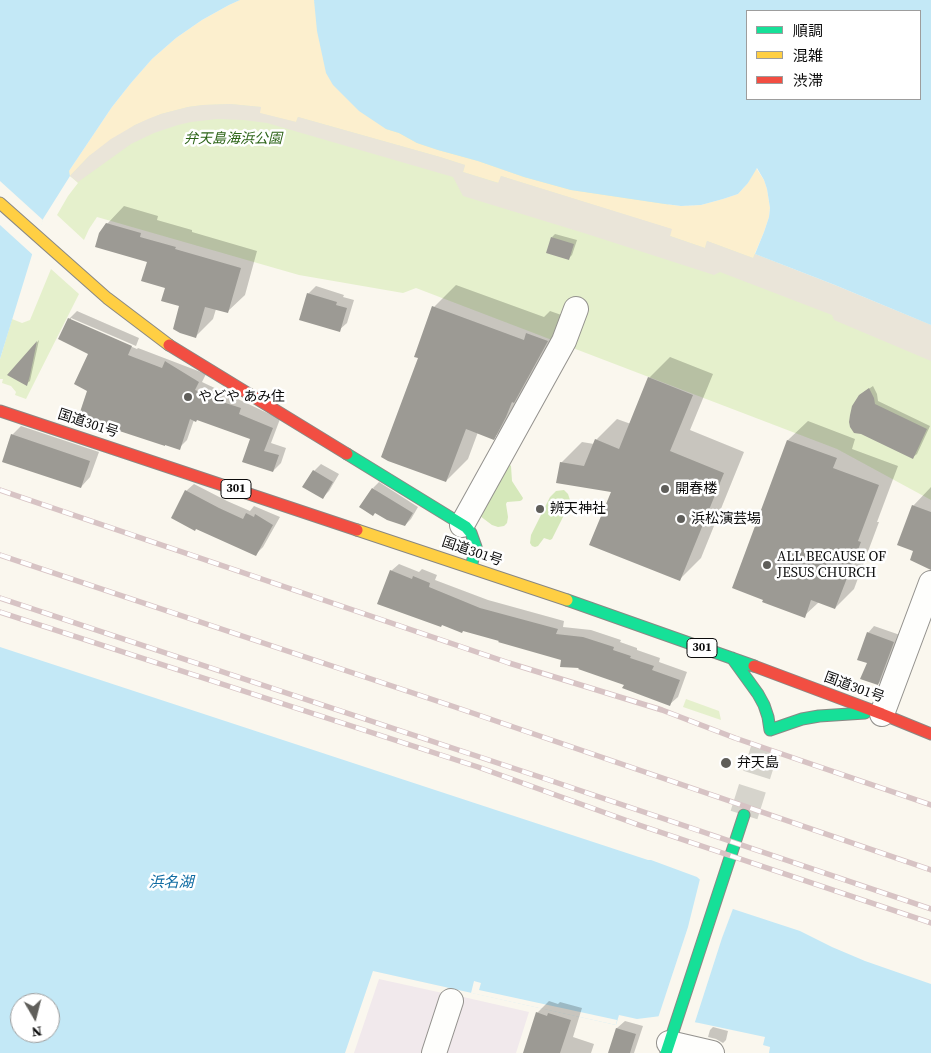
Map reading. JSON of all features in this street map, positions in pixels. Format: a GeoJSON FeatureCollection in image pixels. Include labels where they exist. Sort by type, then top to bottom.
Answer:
{"type":"FeatureCollection","features":[{"type":"Feature","properties":{"kind":"main road"},"geometry":{"type":"LineString","coordinates":[[0,203],[107,298],[160,339],[462,525],[471,533],[476,547],[471,568]]}},
{"type":"Feature","properties":{"kind":"main road","name":"国道301号"},"geometry":{"type":"LineString","coordinates":[[0,410],[732,658],[931,734]]}},
{"type":"Feature","properties":{"kind":"main road"},"geometry":{"type":"LineString","coordinates":[[732,658],[764,705],[770,730],[766,742]]}},
{"type":"Feature","properties":{"kind":"main road"},"geometry":{"type":"LineString","coordinates":[[770,730],[802,719],[819,716],[852,713],[882,714]]}},
{"type":"Feature","properties":{"kind":"main road"},"geometry":{"type":"LineString","coordinates":[[670,1041],[744,815]]}},
{"type":"Feature","properties":{"kind":"street"},"geometry":{"type":"LineString","coordinates":[[462,525],[564,341],[576,309]]}},
{"type":"Feature","properties":{"kind":"street"},"geometry":{"type":"LineString","coordinates":[[882,714],[931,583]]}},
{"type":"Feature","properties":{"kind":"street"},"geometry":{"type":"LineString","coordinates":[[434,1053],[451,1001]]}},
{"type":"Feature","properties":{"kind":"street"},"geometry":{"type":"LineString","coordinates":[[670,1041],[712,1053]]}},
{"type":"Feature","properties":{"kind":"shaded area"},"geometry":{"type":"Polygon","coordinates":[[[230,104],[261,107],[260,113],[296,122],[298,117],[440,157],[465,165],[463,172],[498,183],[501,176],[672,229],[670,236],[705,248],[707,241],[753,258],[755,254],[931,325],[931,361],[834,320],[832,315],[720,272],[714,275],[463,196],[453,177],[267,123],[217,119],[178,125],[154,133],[131,144],[78,182],[70,176],[89,156],[111,139],[148,119],[188,107],[230,104]]]}},
{"type":"Feature","properties":{"kind":"shaded area"},"geometry":{"type":"Polygon","coordinates":[[[379,979],[447,994],[427,1053],[354,1053],[379,979]]]}},
{"type":"Feature","properties":{"kind":"shaded area"},"geometry":{"type":"Polygon","coordinates":[[[459,996],[529,1012],[516,1053],[440,1053],[459,996]]]}},
{"type":"Feature","properties":{"kind":"green space","name":"弁天島海浜公園"},"geometry":{"type":"Polygon","coordinates":[[[240,0],[314,0],[314,2],[755,254],[931,325],[931,500],[837,449],[416,288],[403,293],[299,275],[97,217],[84,240],[57,215],[78,183],[70,176],[69,171],[240,0]]]}},
{"type":"Feature","properties":{"kind":"green space"},"geometry":{"type":"Polygon","coordinates":[[[51,269],[79,294],[26,399],[15,395],[16,392],[11,386],[2,383],[3,379],[0,379],[0,359],[12,319],[22,323],[30,320],[51,269]]]}},
{"type":"Feature","properties":{"kind":"green space"},"geometry":{"type":"Polygon","coordinates":[[[507,462],[511,466],[512,481],[523,498],[520,501],[507,502],[507,523],[504,526],[498,527],[480,516],[507,462]]]}},
{"type":"Feature","properties":{"kind":"green space"},"geometry":{"type":"Polygon","coordinates":[[[564,490],[570,500],[552,539],[544,538],[538,546],[532,546],[530,543],[531,535],[550,497],[556,491],[564,490]]]}},
{"type":"Feature","properties":{"kind":"green space"},"geometry":{"type":"Polygon","coordinates":[[[686,699],[719,711],[721,720],[683,707],[686,699]]]}},
{"type":"Feature","properties":{"kind":"sand"},"geometry":{"type":"Polygon","coordinates":[[[240,0],[314,0],[386,129],[438,150],[571,190],[681,206],[701,205],[738,194],[748,183],[756,168],[764,180],[770,208],[764,232],[753,258],[707,241],[705,248],[670,236],[671,229],[501,176],[499,183],[463,172],[465,165],[440,157],[298,117],[296,122],[259,113],[261,107],[230,104],[203,105],[161,114],[135,125],[89,156],[70,176],[69,171],[112,107],[152,59],[176,38],[202,20],[240,0]]]}},
{"type":"Feature","properties":{"kind":"water"},"geometry":{"type":"Polygon","coordinates":[[[0,0],[240,0],[202,20],[176,38],[152,59],[112,107],[69,171],[70,176],[43,219],[0,359],[0,0]]]}},
{"type":"Feature","properties":{"kind":"water"},"geometry":{"type":"Polygon","coordinates":[[[314,0],[931,0],[931,325],[755,254],[769,217],[770,208],[767,189],[757,168],[748,183],[738,194],[701,205],[681,206],[571,190],[438,150],[386,129],[359,111],[333,85],[326,73],[317,31],[314,0]]]}},
{"type":"Feature","properties":{"kind":"water","name":"浜名湖"},"geometry":{"type":"Polygon","coordinates":[[[0,647],[651,860],[697,877],[733,909],[800,931],[865,961],[931,984],[931,1053],[769,1053],[770,1047],[763,1045],[765,1037],[699,1023],[661,1016],[637,1019],[619,1015],[616,1025],[373,971],[345,1053],[0,1053],[0,647]]]}},
{"type":"Feature","properties":{"kind":"pier"},"geometry":{"type":"Polygon","coordinates":[[[0,181],[43,220],[33,255],[0,225],[0,181]]]}},
{"type":"Feature","properties":{"kind":"pier"},"geometry":{"type":"Polygon","coordinates":[[[700,879],[706,881],[734,906],[694,1025],[658,1018],[688,927],[700,879]]]}},
{"type":"Feature","properties":{"kind":"pier"},"geometry":{"type":"Polygon","coordinates":[[[474,981],[481,983],[479,990],[617,1020],[616,1025],[471,993],[474,981]]]}},
{"type":"Feature","properties":{"kind":"building"},"geometry":{"type":"Polygon","coordinates":[[[106,223],[141,233],[140,237],[176,247],[175,249],[241,268],[228,313],[205,307],[196,338],[173,329],[179,306],[161,301],[165,288],[141,281],[147,262],[95,247],[99,233],[106,223]]]}},
{"type":"Feature","properties":{"kind":"building"},"geometry":{"type":"Polygon","coordinates":[[[551,237],[574,244],[569,260],[546,253],[551,237]]]}},
{"type":"Feature","properties":{"kind":"building"},"geometry":{"type":"Polygon","coordinates":[[[307,293],[337,302],[336,305],[347,308],[340,332],[299,320],[307,293]]]}},
{"type":"Feature","properties":{"kind":"building"},"geometry":{"type":"Polygon","coordinates":[[[432,306],[524,340],[526,333],[548,341],[514,403],[512,402],[494,440],[466,429],[446,482],[381,457],[418,358],[414,357],[432,306]]]}},
{"type":"Feature","properties":{"kind":"building"},"geometry":{"type":"Polygon","coordinates":[[[68,318],[132,346],[128,355],[162,368],[165,361],[199,382],[195,390],[208,395],[207,397],[241,408],[239,414],[273,428],[264,451],[279,455],[273,472],[242,462],[250,439],[197,420],[196,422],[190,419],[180,450],[95,423],[96,421],[79,415],[87,391],[74,384],[88,354],[58,339],[68,318]]]}},
{"type":"Feature","properties":{"kind":"building"},"geometry":{"type":"Polygon","coordinates":[[[37,341],[30,375],[27,386],[7,375],[37,341]]]}},
{"type":"Feature","properties":{"kind":"building","name":"開春楼"},"geometry":{"type":"Polygon","coordinates":[[[648,377],[693,395],[670,451],[724,473],[680,581],[589,545],[611,492],[556,483],[560,462],[584,466],[595,439],[619,449],[648,377]]]}},
{"type":"Feature","properties":{"kind":"building"},"geometry":{"type":"Polygon","coordinates":[[[869,388],[875,404],[927,429],[913,459],[861,434],[854,433],[850,427],[852,406],[859,395],[869,388]]]}},
{"type":"Feature","properties":{"kind":"building"},"geometry":{"type":"Polygon","coordinates":[[[11,434],[90,461],[81,488],[2,462],[11,434]]]}},
{"type":"Feature","properties":{"kind":"building"},"geometry":{"type":"Polygon","coordinates":[[[787,440],[837,458],[833,468],[879,485],[858,541],[861,542],[835,609],[811,600],[805,618],[762,602],[763,600],[732,588],[787,440]]]}},
{"type":"Feature","properties":{"kind":"building"},"geometry":{"type":"Polygon","coordinates":[[[313,470],[333,482],[323,499],[302,487],[313,470]]]}},
{"type":"Feature","properties":{"kind":"building"},"geometry":{"type":"Polygon","coordinates":[[[372,488],[413,513],[405,526],[387,520],[375,513],[373,516],[359,507],[372,488]]]}},
{"type":"Feature","properties":{"kind":"building"},"geometry":{"type":"Polygon","coordinates":[[[185,490],[243,519],[246,513],[254,517],[255,514],[273,525],[256,556],[196,529],[195,531],[171,518],[185,490]]]}},
{"type":"Feature","properties":{"kind":"building"},"geometry":{"type":"Polygon","coordinates":[[[912,505],[931,512],[931,570],[910,560],[913,551],[897,545],[912,505]]]}},
{"type":"Feature","properties":{"kind":"building"},"geometry":{"type":"Polygon","coordinates":[[[390,570],[412,579],[413,576],[430,583],[429,587],[480,608],[558,629],[556,634],[583,637],[614,647],[613,650],[654,666],[652,670],[680,680],[670,706],[622,688],[624,685],[579,668],[560,667],[561,660],[463,631],[462,633],[442,625],[441,627],[377,604],[390,570]]]}},
{"type":"Feature","properties":{"kind":"building"},"geometry":{"type":"Polygon","coordinates":[[[867,632],[894,642],[878,685],[860,679],[867,663],[857,660],[867,632]]]}},
{"type":"Feature","properties":{"kind":"building"},"geometry":{"type":"Polygon","coordinates":[[[536,1012],[547,1016],[548,1013],[571,1020],[560,1053],[523,1053],[536,1012]]]}},
{"type":"Feature","properties":{"kind":"building"},"geometry":{"type":"Polygon","coordinates":[[[616,1028],[636,1034],[630,1053],[608,1053],[616,1028]]]}},
{"type":"Feature","properties":{"kind":"tunnel"},"geometry":{"type":"LineString","coordinates":[[744,815],[767,742]]}},
{"type":"Feature","properties":{"kind":"railway"},"geometry":{"type":"LineString","coordinates":[[0,490],[509,663],[662,710],[735,738],[931,805]]}},
{"type":"Feature","properties":{"kind":"railway"},"geometry":{"type":"LineString","coordinates":[[0,555],[455,707],[931,870]]}},
{"type":"Feature","properties":{"kind":"railway"},"geometry":{"type":"LineString","coordinates":[[0,598],[931,909]]}},
{"type":"Feature","properties":{"kind":"railway"},"geometry":{"type":"LineString","coordinates":[[0,612],[478,767],[639,825],[931,923]]}},
{"type":"Feature","properties":{"kind":"traffic: fast"},"geometry":{"type":"LineString","coordinates":[[347,454],[466,527],[471,533],[476,547],[471,567]]}},
{"type":"Feature","properties":{"kind":"traffic: fast"},"geometry":{"type":"LineString","coordinates":[[567,600],[754,666]]}},
{"type":"Feature","properties":{"kind":"traffic: fast"},"geometry":{"type":"LineString","coordinates":[[732,658],[764,705],[770,730],[802,719],[865,713]]}},
{"type":"Feature","properties":{"kind":"traffic: fast"},"geometry":{"type":"LineString","coordinates":[[666,1053],[744,815]]}},
{"type":"Feature","properties":{"kind":"traffic: slow"},"geometry":{"type":"LineString","coordinates":[[0,203],[107,298],[169,345]]}},
{"type":"Feature","properties":{"kind":"traffic: slow"},"geometry":{"type":"LineString","coordinates":[[357,530],[567,600]]}},
{"type":"Feature","properties":{"kind":"traffic: jam"},"geometry":{"type":"LineString","coordinates":[[169,345],[347,454]]}},
{"type":"Feature","properties":{"kind":"traffic: jam"},"geometry":{"type":"LineString","coordinates":[[0,411],[357,530]]}},
{"type":"Feature","properties":{"kind":"traffic: jam"},"geometry":{"type":"LineString","coordinates":[[754,666],[931,734]]}},
{"type":"Feature","properties":{"kind":"place","name":"やどや あみ住"},"geometry":{"type":"Point","coordinates":[188,397]}},
{"type":"Feature","properties":{"kind":"place","name":"開春楼"},"geometry":{"type":"Point","coordinates":[665,489]}},
{"type":"Feature","properties":{"kind":"place","name":"辨天神社"},"geometry":{"type":"Point","coordinates":[540,509]}},
{"type":"Feature","properties":{"kind":"place","name":"浜松演芸場"},"geometry":{"type":"Point","coordinates":[681,519]}},
{"type":"Feature","properties":{"kind":"place","name":"ALL BECAUSE OF JESUS CHURCH"},"geometry":{"type":"Point","coordinates":[767,565]}},
{"type":"Feature","properties":{"kind":"place","name":"弁天島"},"geometry":{"type":"Point","coordinates":[726,763]}}]}
